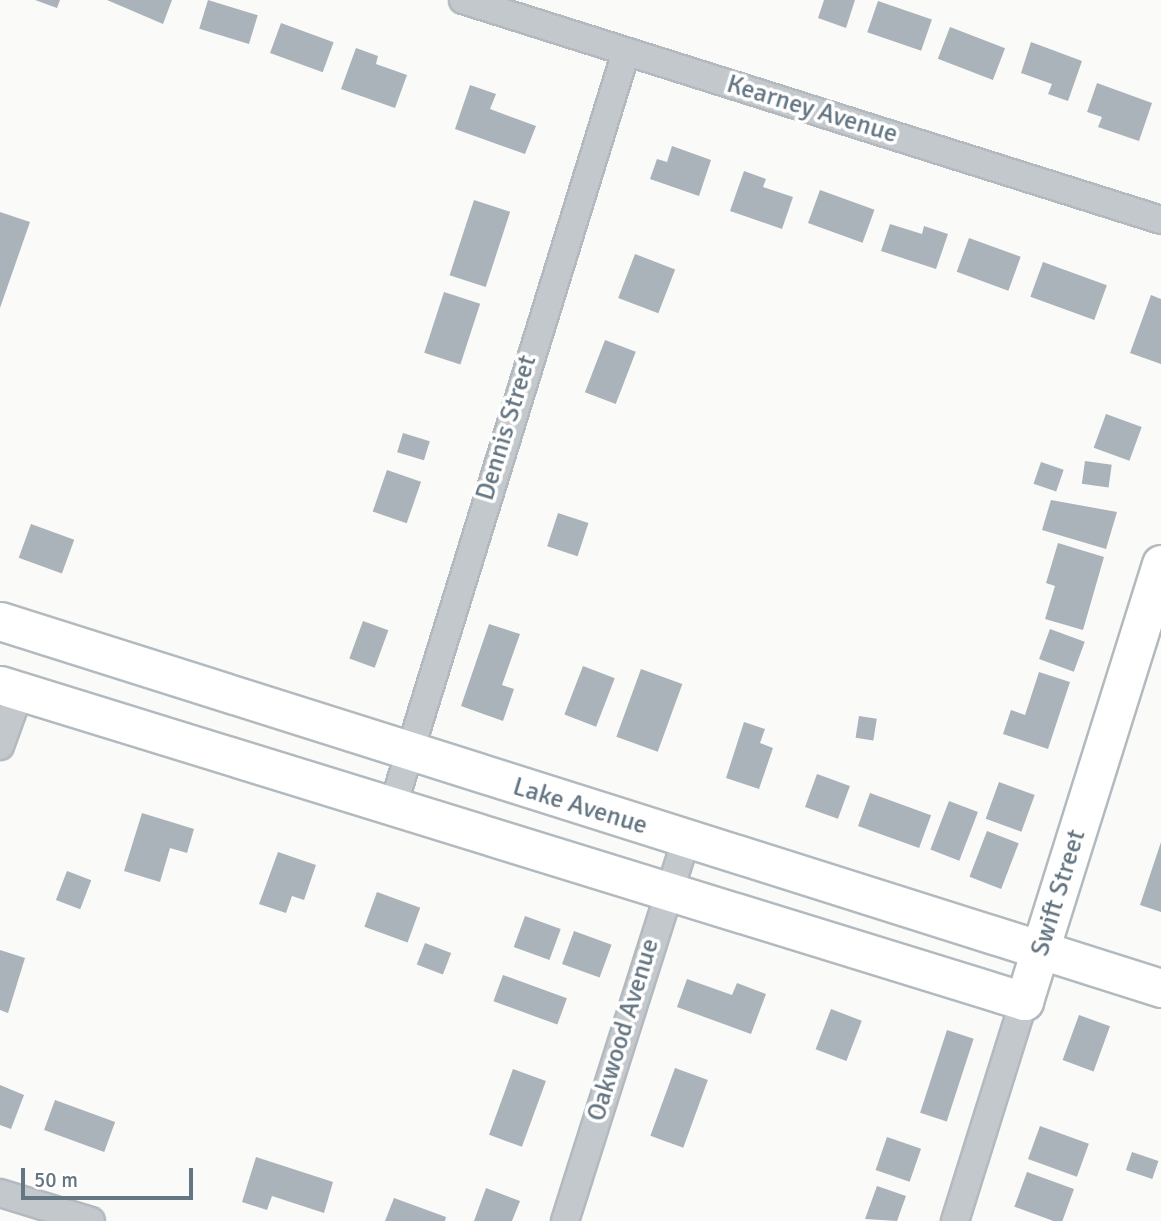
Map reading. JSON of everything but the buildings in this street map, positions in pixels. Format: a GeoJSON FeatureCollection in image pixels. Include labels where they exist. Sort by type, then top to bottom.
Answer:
{"type":"FeatureCollection","features":[{"type":"Feature","properties":{"kind":"main road","name":"Swift Street"},"geometry":{"type":"LineString","coordinates":[[1024,1001],[1161,564]]}},
{"type":"Feature","properties":{"kind":"main road","name":"Lake Avenue"},"geometry":{"type":"LineString","coordinates":[[0,621],[1161,988]]}},
{"type":"Feature","properties":{"kind":"main road"},"geometry":{"type":"LineString","coordinates":[[10,688],[666,893],[1024,1001]]}},
{"type":"Feature","properties":{"kind":"street","name":"Kearney Avenue"},"geometry":{"type":"LineString","coordinates":[[463,0],[1161,220]]}},
{"type":"Feature","properties":{"kind":"street","name":"Dennis Street"},"geometry":{"type":"LineString","coordinates":[[393,806],[626,52]]}},
{"type":"Feature","properties":{"kind":"street"},"geometry":{"type":"LineString","coordinates":[[0,746],[10,688]]}},
{"type":"Feature","properties":{"kind":"street","name":"Oakwood Avenue"},"geometry":{"type":"LineString","coordinates":[[565,1221],[666,893],[686,840]]}},
{"type":"Feature","properties":{"kind":"street","name":"Swift Street"},"geometry":{"type":"LineString","coordinates":[[956,1221],[1024,1001]]}},
{"type":"Feature","properties":{"kind":"street"},"geometry":{"type":"LineString","coordinates":[[0,1193],[91,1221]]}}]}
